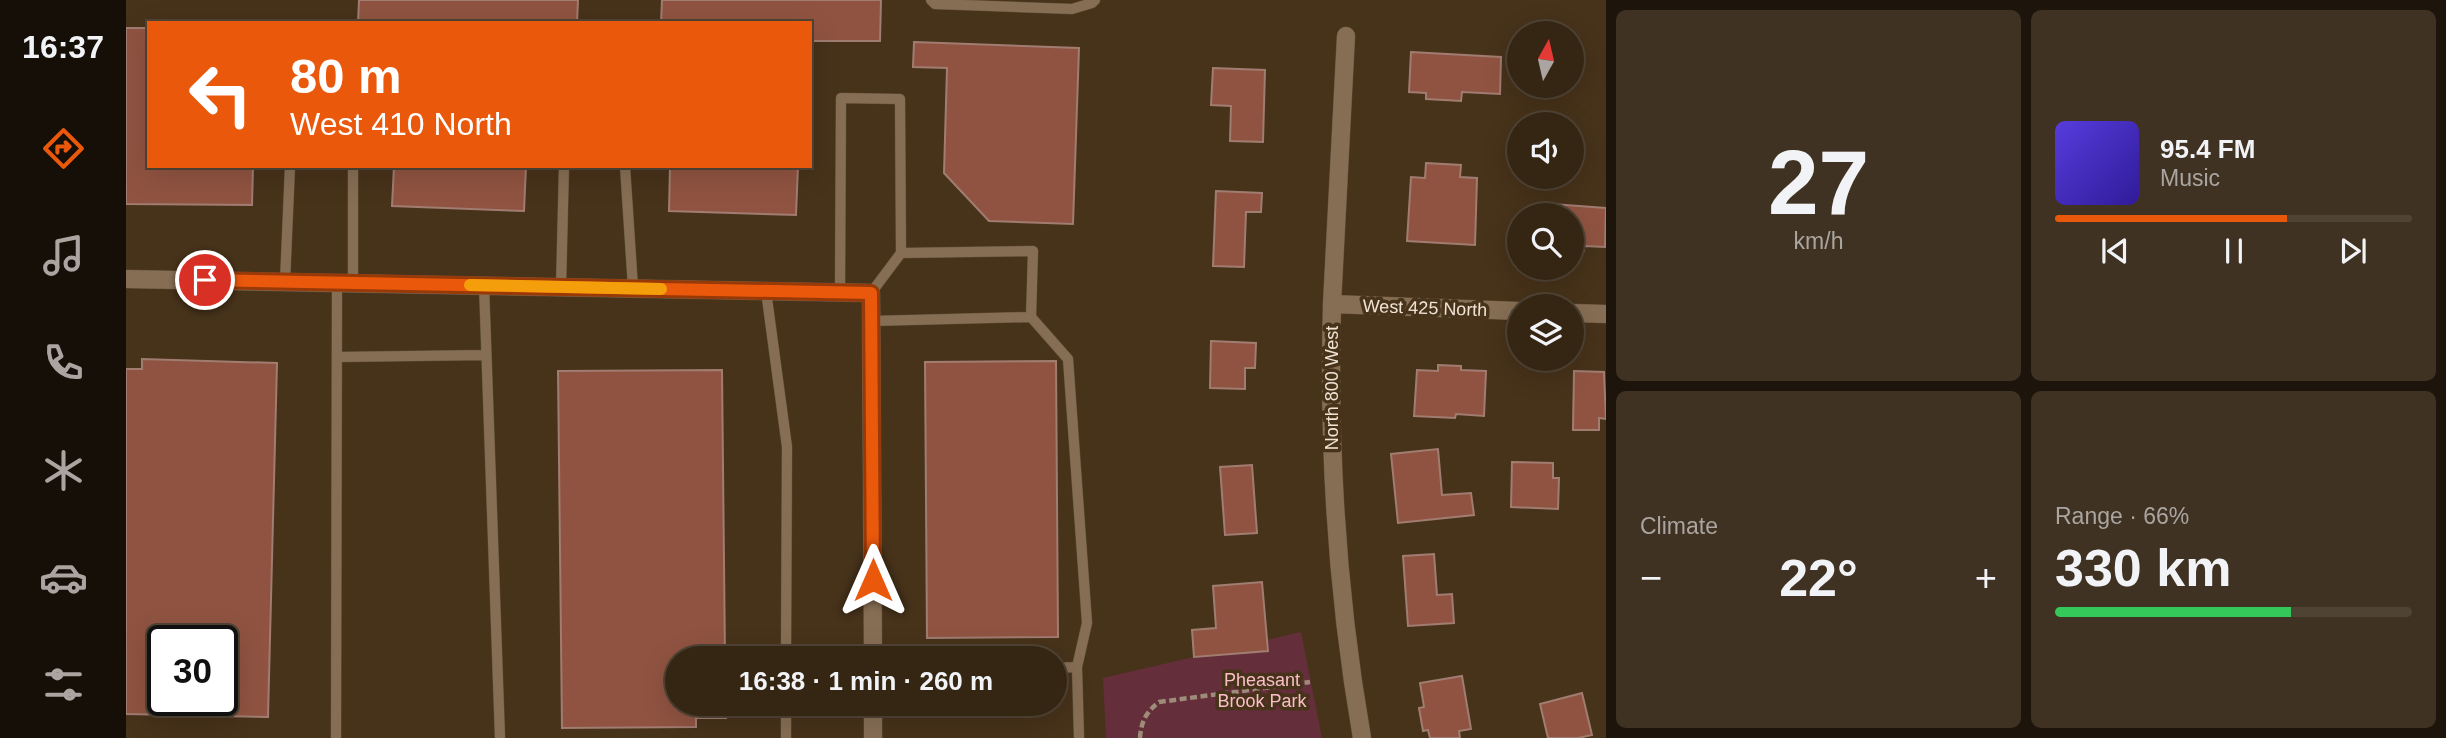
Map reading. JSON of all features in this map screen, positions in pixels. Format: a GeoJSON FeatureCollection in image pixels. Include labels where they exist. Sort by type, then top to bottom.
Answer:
{"type":"FeatureCollection","features":[{"type":"Feature","properties":{"kind":"street","name":"North 800 West"},"geometry":{"type":"LineString","coordinates":[[1346,36],[1332,304],[1332,472],[1346,636],[1362,738]]}},
{"type":"Feature","properties":{"kind":"street"},"geometry":{"type":"LineString","coordinates":[[126,279],[871,293],[873,646]]}},
{"type":"Feature","properties":{"kind":"street","name":"West 425 North"},"geometry":{"type":"LineString","coordinates":[[1332,304],[1507,311]]}},
{"type":"Feature","properties":{"kind":"street"},"geometry":{"type":"LineString","coordinates":[[1584,313],[1606,314]]}},
{"type":"Feature","properties":{"kind":"street"},"geometry":{"type":"LineString","coordinates":[[873,716],[873,738]]}},
{"type":"Feature","properties":{"kind":"lane"},"geometry":{"type":"LineString","coordinates":[[931,0],[936,4],[1072,9],[1095,0]]}},
{"type":"Feature","properties":{"kind":"lane"},"geometry":{"type":"LineString","coordinates":[[840,292],[841,98],[900,99],[901,253],[871,293]]}},
{"type":"Feature","properties":{"kind":"lane"},"geometry":{"type":"LineString","coordinates":[[285,282],[290,168]]}},
{"type":"Feature","properties":{"kind":"lane"},"geometry":{"type":"LineString","coordinates":[[335,738],[337,357],[353,168]]}},
{"type":"Feature","properties":{"kind":"lane"},"geometry":{"type":"LineString","coordinates":[[562,287],[564,168]]}},
{"type":"Feature","properties":{"kind":"lane"},"geometry":{"type":"LineString","coordinates":[[625,168],[632,288]]}},
{"type":"Feature","properties":{"kind":"lane"},"geometry":{"type":"LineString","coordinates":[[901,253],[1033,251],[1031,317],[1068,359],[1087,624],[1077,667],[1079,738]]}},
{"type":"Feature","properties":{"kind":"lane"},"geometry":{"type":"LineString","coordinates":[[484,285],[500,738]]}},
{"type":"Feature","properties":{"kind":"lane"},"geometry":{"type":"LineString","coordinates":[[766,291],[787,447],[786,646]]}},
{"type":"Feature","properties":{"kind":"lane"},"geometry":{"type":"LineString","coordinates":[[871,321],[1031,317]]}},
{"type":"Feature","properties":{"kind":"lane"},"geometry":{"type":"LineString","coordinates":[[337,357],[486,355]]}},
{"type":"Feature","properties":{"kind":"lane"},"geometry":{"type":"LineString","coordinates":[[1067,667],[1077,667]]}},
{"type":"Feature","properties":{"kind":"lane"},"geometry":{"type":"LineString","coordinates":[[786,716],[786,738]]}},
{"type":"Feature","properties":{"kind":"path"},"geometry":{"type":"LineString","coordinates":[[1140,738],[1141,726],[1148,710],[1159,702],[1310,682]]}},
{"type":"Feature","properties":{"kind":"green space","name":"Pheasant Brook Park"},"geometry":{"type":"Polygon","coordinates":[[[1301,632],[1322,738],[1106,738],[1103,678],[1301,632]]]}},
{"type":"Feature","properties":{"kind":"building"},"geometry":{"type":"Polygon","coordinates":[[[359,0],[578,0],[577,21],[358,21],[359,0]]]}},
{"type":"Feature","properties":{"kind":"building"},"geometry":{"type":"Polygon","coordinates":[[[662,0],[881,0],[880,41],[812,41],[812,21],[661,21],[662,0]]]}},
{"type":"Feature","properties":{"kind":"building"},"geometry":{"type":"Polygon","coordinates":[[[126,28],[147,28],[147,168],[253,168],[252,205],[126,204],[126,28]]]}},
{"type":"Feature","properties":{"kind":"building"},"geometry":{"type":"Polygon","coordinates":[[[914,42],[1079,48],[1073,224],[989,221],[944,173],[947,68],[913,67],[914,42]]]}},
{"type":"Feature","properties":{"kind":"building"},"geometry":{"type":"Polygon","coordinates":[[[1411,52],[1501,57],[1500,94],[1462,92],[1461,101],[1426,99],[1426,93],[1409,92],[1411,52]]]}},
{"type":"Feature","properties":{"kind":"building"},"geometry":{"type":"Polygon","coordinates":[[[1213,68],[1265,70],[1263,142],[1230,141],[1231,106],[1211,105],[1213,68]]]}},
{"type":"Feature","properties":{"kind":"building"},"geometry":{"type":"Polygon","coordinates":[[[1426,163],[1461,165],[1460,177],[1477,178],[1475,245],[1407,241],[1411,177],[1425,178],[1426,163]]]}},
{"type":"Feature","properties":{"kind":"building"},"geometry":{"type":"Polygon","coordinates":[[[394,168],[526,168],[524,211],[392,206],[394,168]]]}},
{"type":"Feature","properties":{"kind":"building"},"geometry":{"type":"Polygon","coordinates":[[[670,168],[798,168],[796,215],[669,211],[670,168]]]}},
{"type":"Feature","properties":{"kind":"building"},"geometry":{"type":"Polygon","coordinates":[[[1216,191],[1262,193],[1261,212],[1246,212],[1244,267],[1213,266],[1216,191]]]}},
{"type":"Feature","properties":{"kind":"building"},"geometry":{"type":"Polygon","coordinates":[[[1584,206],[1606,208],[1605,247],[1584,246],[1584,206]]]}},
{"type":"Feature","properties":{"kind":"building"},"geometry":{"type":"Polygon","coordinates":[[[1211,341],[1256,343],[1255,368],[1245,368],[1245,389],[1210,388],[1211,341]]]}},
{"type":"Feature","properties":{"kind":"building"},"geometry":{"type":"Polygon","coordinates":[[[142,359],[277,363],[268,717],[221,716],[238,716],[238,625],[147,625],[147,714],[126,714],[126,369],[142,369],[142,359]]]}},
{"type":"Feature","properties":{"kind":"building"},"geometry":{"type":"Polygon","coordinates":[[[1056,361],[1058,637],[927,638],[925,362],[1056,361]]]}},
{"type":"Feature","properties":{"kind":"building"},"geometry":{"type":"Polygon","coordinates":[[[1438,365],[1461,366],[1461,370],[1486,371],[1484,416],[1414,416],[1417,370],[1438,371],[1438,365]]]}},
{"type":"Feature","properties":{"kind":"building"},"geometry":{"type":"Polygon","coordinates":[[[722,370],[725,646],[665,646],[665,716],[726,718],[696,718],[696,727],[562,728],[558,371],[722,370]]]}},
{"type":"Feature","properties":{"kind":"building"},"geometry":{"type":"Polygon","coordinates":[[[1574,371],[1604,372],[1606,419],[1599,418],[1599,430],[1573,430],[1574,371]]]}},
{"type":"Feature","properties":{"kind":"building"},"geometry":{"type":"Polygon","coordinates":[[[1438,449],[1442,495],[1471,493],[1474,515],[1398,523],[1391,454],[1438,449]]]}},
{"type":"Feature","properties":{"kind":"building"},"geometry":{"type":"Polygon","coordinates":[[[1512,462],[1553,463],[1553,478],[1559,478],[1558,509],[1511,507],[1512,462]]]}},
{"type":"Feature","properties":{"kind":"building"},"geometry":{"type":"Polygon","coordinates":[[[1252,465],[1257,533],[1225,535],[1220,467],[1252,465]]]}},
{"type":"Feature","properties":{"kind":"building"},"geometry":{"type":"Polygon","coordinates":[[[1434,554],[1437,595],[1452,594],[1454,623],[1408,626],[1403,556],[1434,554]]]}},
{"type":"Feature","properties":{"kind":"building"},"geometry":{"type":"Polygon","coordinates":[[[1262,582],[1268,651],[1194,657],[1192,630],[1216,628],[1213,586],[1262,582]]]}},
{"type":"Feature","properties":{"kind":"building"},"geometry":{"type":"Polygon","coordinates":[[[1462,676],[1471,729],[1459,731],[1460,738],[1430,738],[1428,730],[1423,731],[1419,708],[1424,707],[1420,683],[1462,676]]]}},
{"type":"Feature","properties":{"kind":"building"},"geometry":{"type":"Polygon","coordinates":[[[1582,693],[1592,735],[1548,738],[1540,704],[1582,693]]]}},
{"type":"Feature","properties":{"kind":"slow traffic"},"geometry":{"type":"LineString","coordinates":[[470,285],[661,289]]}},
{"type":"Feature","properties":{"kind":"route"},"geometry":{"type":"LineString","coordinates":[[205,280],[871,293],[873,580]]}}]}
